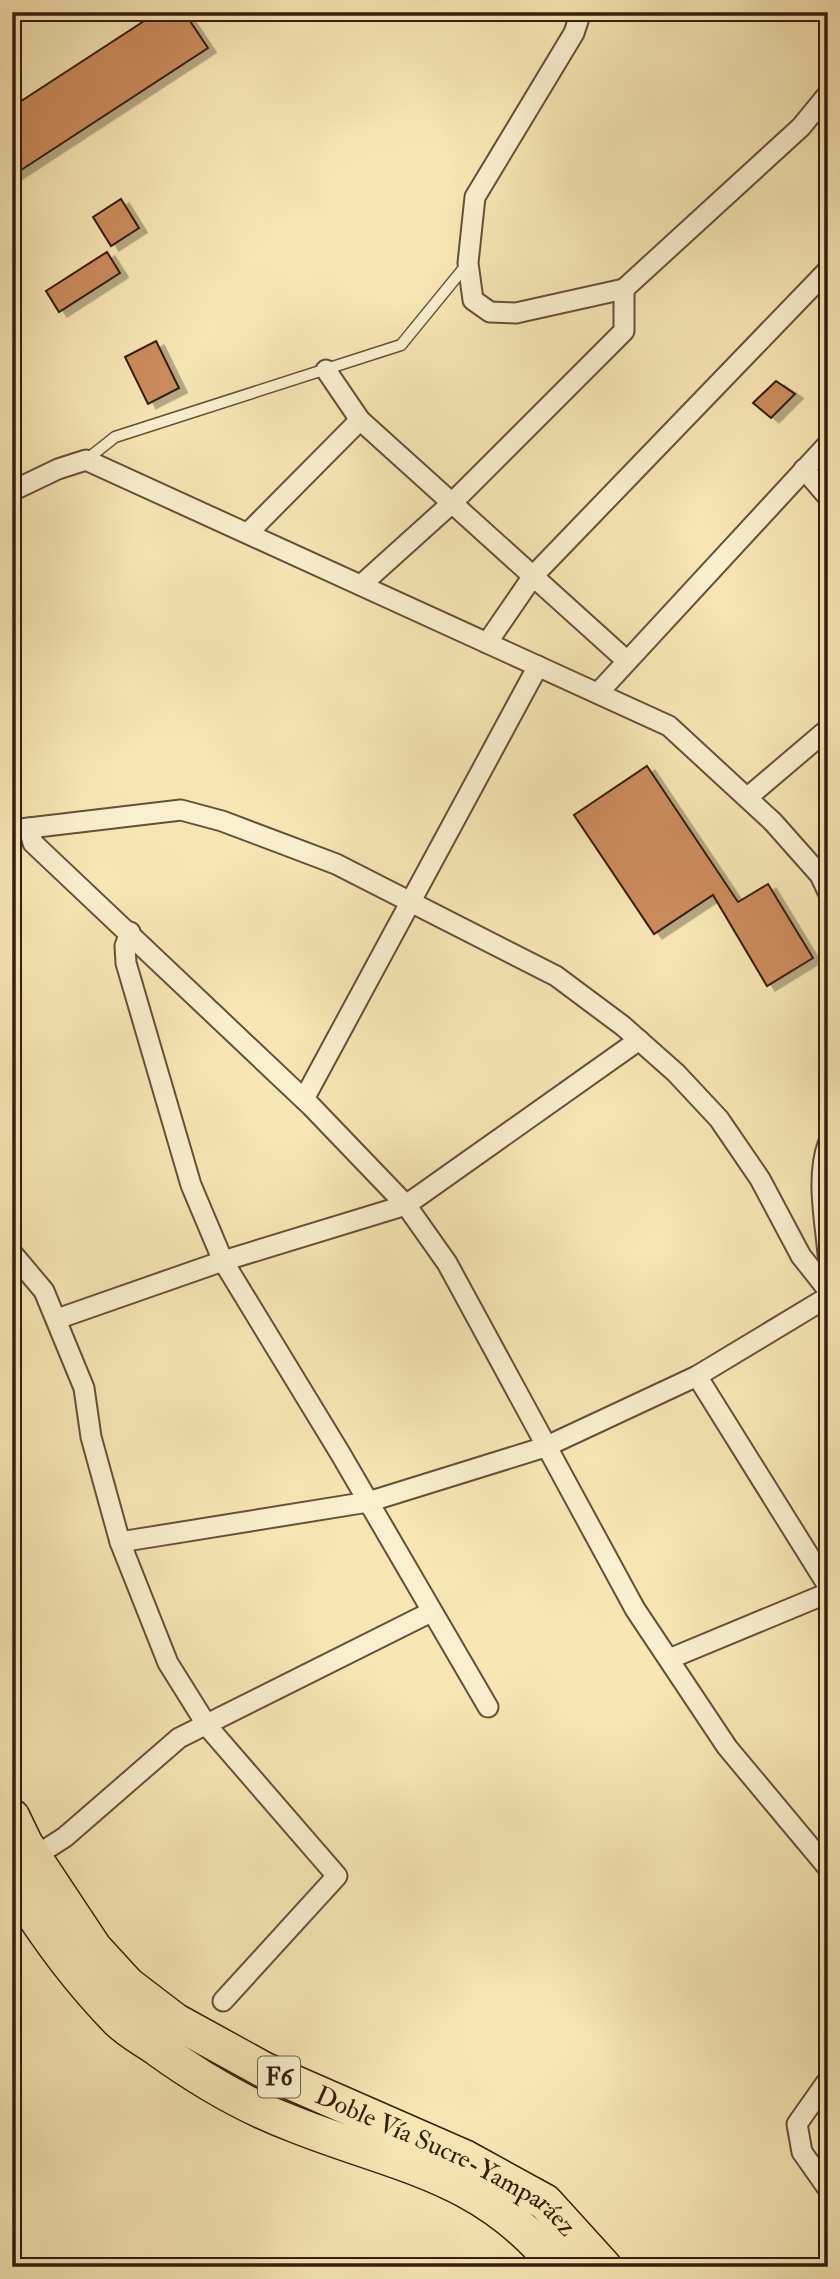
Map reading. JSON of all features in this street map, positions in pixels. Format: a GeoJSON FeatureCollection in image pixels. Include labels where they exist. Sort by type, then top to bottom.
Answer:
{"type":"FeatureCollection","features":[{"type":"Feature","properties":{"kind":"highway","name":"Doble Vía Sucre-Yamparáez"},"geometry":{"type":"LineString","coordinates":[[12,1817],[23,1868],[43,1931],[120,2021],[204,2083],[297,2126],[403,2161],[483,2197],[535,2238],[558,2267]]}},
{"type":"Feature","properties":{"kind":"highway","name":"Doble Vía Sucre-Yamparáez"},"geometry":{"type":"LineString","coordinates":[[23,1868],[128,1985],[175,2021],[264,2070],[465,2158],[545,2202],[604,2267]]}},
{"type":"Feature","properties":{"kind":"street"},"geometry":{"type":"LineString","coordinates":[[581,12],[574,33],[475,197],[468,263],[474,300],[490,312],[516,313],[624,289],[801,127],[828,94]]}},
{"type":"Feature","properties":{"kind":"street"},"geometry":{"type":"LineString","coordinates":[[487,643],[533,576],[828,270]]}},
{"type":"Feature","properties":{"kind":"street"},"geometry":{"type":"LineString","coordinates":[[361,585],[452,503],[624,331],[624,289]]}},
{"type":"Feature","properties":{"kind":"street"},"geometry":{"type":"LineString","coordinates":[[326,370],[360,420],[627,661]]}},
{"type":"Feature","properties":{"kind":"street"},"geometry":{"type":"LineString","coordinates":[[248,533],[360,420]]}},
{"type":"Feature","properties":{"kind":"street"},"geometry":{"type":"LineString","coordinates":[[598,693],[828,444]]}},
{"type":"Feature","properties":{"kind":"street"},"geometry":{"type":"LineString","coordinates":[[12,491],[58,469],[86,460],[669,726],[748,797],[820,875],[828,892]]}},
{"type":"Feature","properties":{"kind":"street"},"geometry":{"type":"LineString","coordinates":[[804,469],[828,497]]}},
{"type":"Feature","properties":{"kind":"street"},"geometry":{"type":"LineString","coordinates":[[304,1099],[538,666]]}},
{"type":"Feature","properties":{"kind":"street"},"geometry":{"type":"LineString","coordinates":[[748,797],[828,729]]}},
{"type":"Feature","properties":{"kind":"street"},"geometry":{"type":"LineString","coordinates":[[20,829],[181,810],[222,821],[337,864],[556,976],[639,1040],[719,1119],[760,1179],[801,1256],[828,1290]]}},
{"type":"Feature","properties":{"kind":"street"},"geometry":{"type":"LineString","coordinates":[[20,829],[304,1099],[406,1205],[447,1263],[635,1609],[727,1746],[828,1868]]}},
{"type":"Feature","properties":{"kind":"street"},"geometry":{"type":"LineString","coordinates":[[130,932],[125,946],[126,963],[191,1185],[223,1261],[488,1707]]}},
{"type":"Feature","properties":{"kind":"street"},"geometry":{"type":"LineString","coordinates":[[57,1319],[223,1261],[406,1205],[639,1040]]}},
{"type":"Feature","properties":{"kind":"street"},"geometry":{"type":"LineString","coordinates":[[828,1144],[825,1153],[823,1205],[828,1254]]}},
{"type":"Feature","properties":{"kind":"street"},"geometry":{"type":"LineString","coordinates":[[12,1253],[30,1270],[44,1291],[57,1319],[83,1388],[90,1437],[120,1542],[168,1663],[208,1727],[337,1876],[223,2001]]}},
{"type":"Feature","properties":{"kind":"street"},"geometry":{"type":"LineString","coordinates":[[120,1542],[368,1503],[545,1447],[696,1376],[828,1297]]}},
{"type":"Feature","properties":{"kind":"street"},"geometry":{"type":"LineString","coordinates":[[696,1376],[828,1586]]}},
{"type":"Feature","properties":{"kind":"street"},"geometry":{"type":"LineString","coordinates":[[668,1659],[828,1593]]}},
{"type":"Feature","properties":{"kind":"street"},"geometry":{"type":"LineString","coordinates":[[23,1868],[65,1837],[180,1738],[208,1727],[431,1612]]}},
{"type":"Feature","properties":{"kind":"street"},"geometry":{"type":"LineString","coordinates":[[828,2080],[797,2124],[802,2152],[828,2189]]}},
{"type":"Feature","properties":{"kind":"lane"},"geometry":{"type":"LineString","coordinates":[[86,460],[116,437],[401,345],[468,263]]}},
{"type":"Feature","properties":{"kind":"building"},"geometry":{"type":"Polygon","coordinates":[[[158,12],[184,12],[208,48],[12,176],[12,107],[158,12]]]}},
{"type":"Feature","properties":{"kind":"building"},"geometry":{"type":"Polygon","coordinates":[[[121,199],[139,228],[111,246],[93,217],[121,199]]]}},
{"type":"Feature","properties":{"kind":"building"},"geometry":{"type":"Polygon","coordinates":[[[107,252],[120,273],[59,312],[46,291],[107,252]]]}},
{"type":"Feature","properties":{"kind":"building"},"geometry":{"type":"Polygon","coordinates":[[[156,341],[179,388],[148,404],[125,357],[156,341]]]}},
{"type":"Feature","properties":{"kind":"building"},"geometry":{"type":"Polygon","coordinates":[[[776,381],[795,394],[771,418],[753,403],[776,381]]]}},
{"type":"Feature","properties":{"kind":"building"},"geometry":{"type":"Polygon","coordinates":[[[647,766],[738,902],[768,884],[813,958],[767,986],[713,895],[654,934],[574,815],[647,766]]]}}]}
